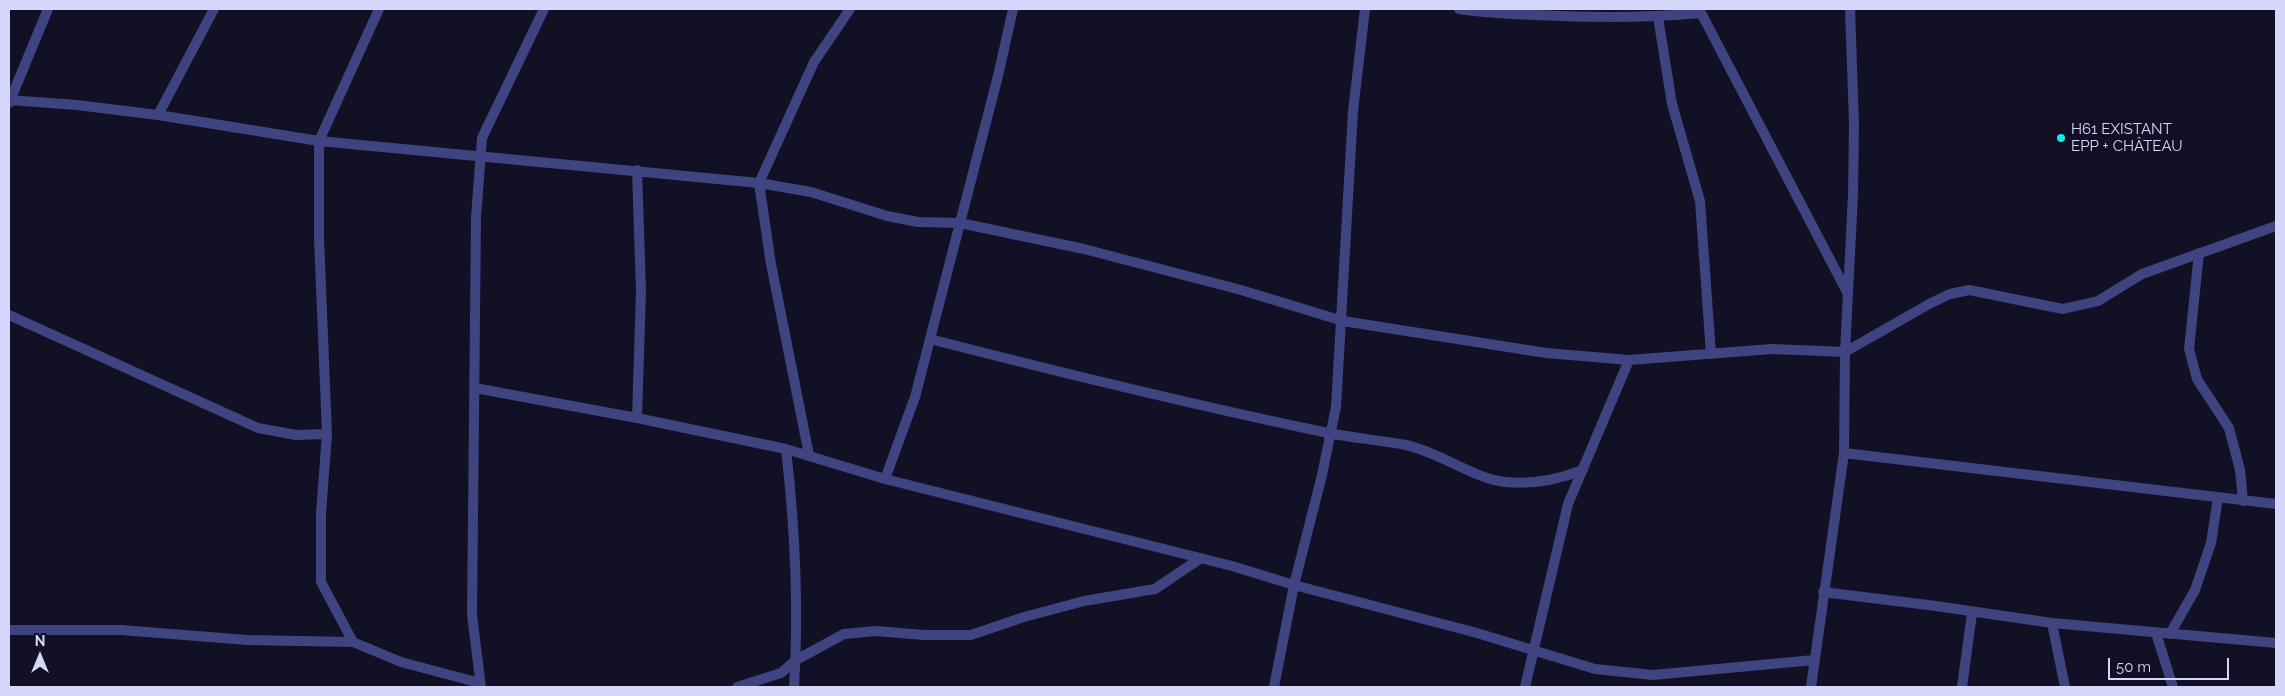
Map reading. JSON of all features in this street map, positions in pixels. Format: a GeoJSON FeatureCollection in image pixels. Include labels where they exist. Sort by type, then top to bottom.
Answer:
{"type":"FeatureCollection","features":[{"type":"Feature","properties":{"kind":"street"},"geometry":{"type":"LineString","coordinates":[[48,9],[9,101],[77,105],[319,141],[759,183],[811,192],[887,216],[918,222],[960,223],[1084,249],[1241,290],[1342,321],[1546,353],[1629,360],[1772,350],[1845,352],[1950,294],[1969,290],[2063,309],[2074,308],[2098,302],[2142,274],[2276,226]]}},
{"type":"Feature","properties":{"kind":"street"},"geometry":{"type":"LineString","coordinates":[[158,116],[214,9]]}},
{"type":"Feature","properties":{"kind":"street"},"geometry":{"type":"LineString","coordinates":[[353,642],[321,582],[321,513],[327,434],[319,238],[319,141],[379,9]]}},
{"type":"Feature","properties":{"kind":"street"},"geometry":{"type":"LineString","coordinates":[[9,630],[121,630],[247,640],[353,642],[400,662],[481,685],[472,616],[476,217],[480,156],[482,138],[544,9]]}},
{"type":"Feature","properties":{"kind":"street"},"geometry":{"type":"LineString","coordinates":[[809,455],[771,264],[759,183],[814,62],[850,9]]}},
{"type":"Feature","properties":{"kind":"street"},"geometry":{"type":"LineString","coordinates":[[885,479],[904,432],[930,339],[998,76],[1013,9]]}},
{"type":"Feature","properties":{"kind":"street"},"geometry":{"type":"LineString","coordinates":[[1274,687],[1294,585],[1322,474],[1336,407],[1353,111],[1357,62],[1365,9]]}},
{"type":"Feature","properties":{"kind":"street"},"geometry":{"type":"LineString","coordinates":[[1459,9],[1478,12],[1593,18],[1658,17],[1700,11],[1848,295]]}},
{"type":"Feature","properties":{"kind":"street"},"geometry":{"type":"LineString","coordinates":[[1811,687],[1844,453],[1845,352],[1854,195],[1854,124],[1850,9]]}},
{"type":"Feature","properties":{"kind":"street"},"geometry":{"type":"LineString","coordinates":[[1658,17],[1672,104],[1700,202],[1711,354]]}},
{"type":"Feature","properties":{"kind":"street"},"geometry":{"type":"LineString","coordinates":[[636,170],[641,291],[637,418]]}},
{"type":"Feature","properties":{"kind":"street"},"geometry":{"type":"LineString","coordinates":[[2199,253],[2189,350],[2197,378],[2229,428],[2240,470],[2243,501]]}},
{"type":"Feature","properties":{"kind":"street"},"geometry":{"type":"LineString","coordinates":[[9,315],[258,428],[296,435],[327,434]]}},
{"type":"Feature","properties":{"kind":"street"},"geometry":{"type":"LineString","coordinates":[[930,339],[1181,401],[1330,434],[1408,446],[1434,454],[1502,482],[1528,484],[1558,479],[1583,470]]}},
{"type":"Feature","properties":{"kind":"street"},"geometry":{"type":"LineString","coordinates":[[1525,687],[1568,504],[1629,360]]}},
{"type":"Feature","properties":{"kind":"street"},"geometry":{"type":"LineString","coordinates":[[475,388],[637,418],[786,449],[885,479],[1201,558],[1294,585],[1477,633],[1594,669],[1653,674],[1814,660]]}},
{"type":"Feature","properties":{"kind":"street"},"geometry":{"type":"LineString","coordinates":[[786,449],[792,495],[796,573],[796,660],[794,687]]}},
{"type":"Feature","properties":{"kind":"street"},"geometry":{"type":"LineString","coordinates":[[1844,453],[2276,504]]}},
{"type":"Feature","properties":{"kind":"street"},"geometry":{"type":"LineString","coordinates":[[2170,634],[2195,590],[2211,543],[2218,498]]}},
{"type":"Feature","properties":{"kind":"street"},"geometry":{"type":"LineString","coordinates":[[737,687],[781,673],[796,660],[844,634],[876,631],[924,635],[971,635],[1032,614],[1155,588],[1201,558]]}},
{"type":"Feature","properties":{"kind":"street"},"geometry":{"type":"LineString","coordinates":[[1823,592],[2052,623],[2276,643]]}},
{"type":"Feature","properties":{"kind":"street"},"geometry":{"type":"LineString","coordinates":[[1962,687],[1972,613]]}},
{"type":"Feature","properties":{"kind":"street"},"geometry":{"type":"LineString","coordinates":[[2052,623],[2065,687]]}},
{"type":"Feature","properties":{"kind":"street"},"geometry":{"type":"LineString","coordinates":[[2156,633],[2173,687]]}},
{"type":"Feature","properties":{"kind":"place","name":"H61 EXISTANT EPP + CHÂTEAU"},"geometry":{"type":"Point","coordinates":[2061,138]}}]}
